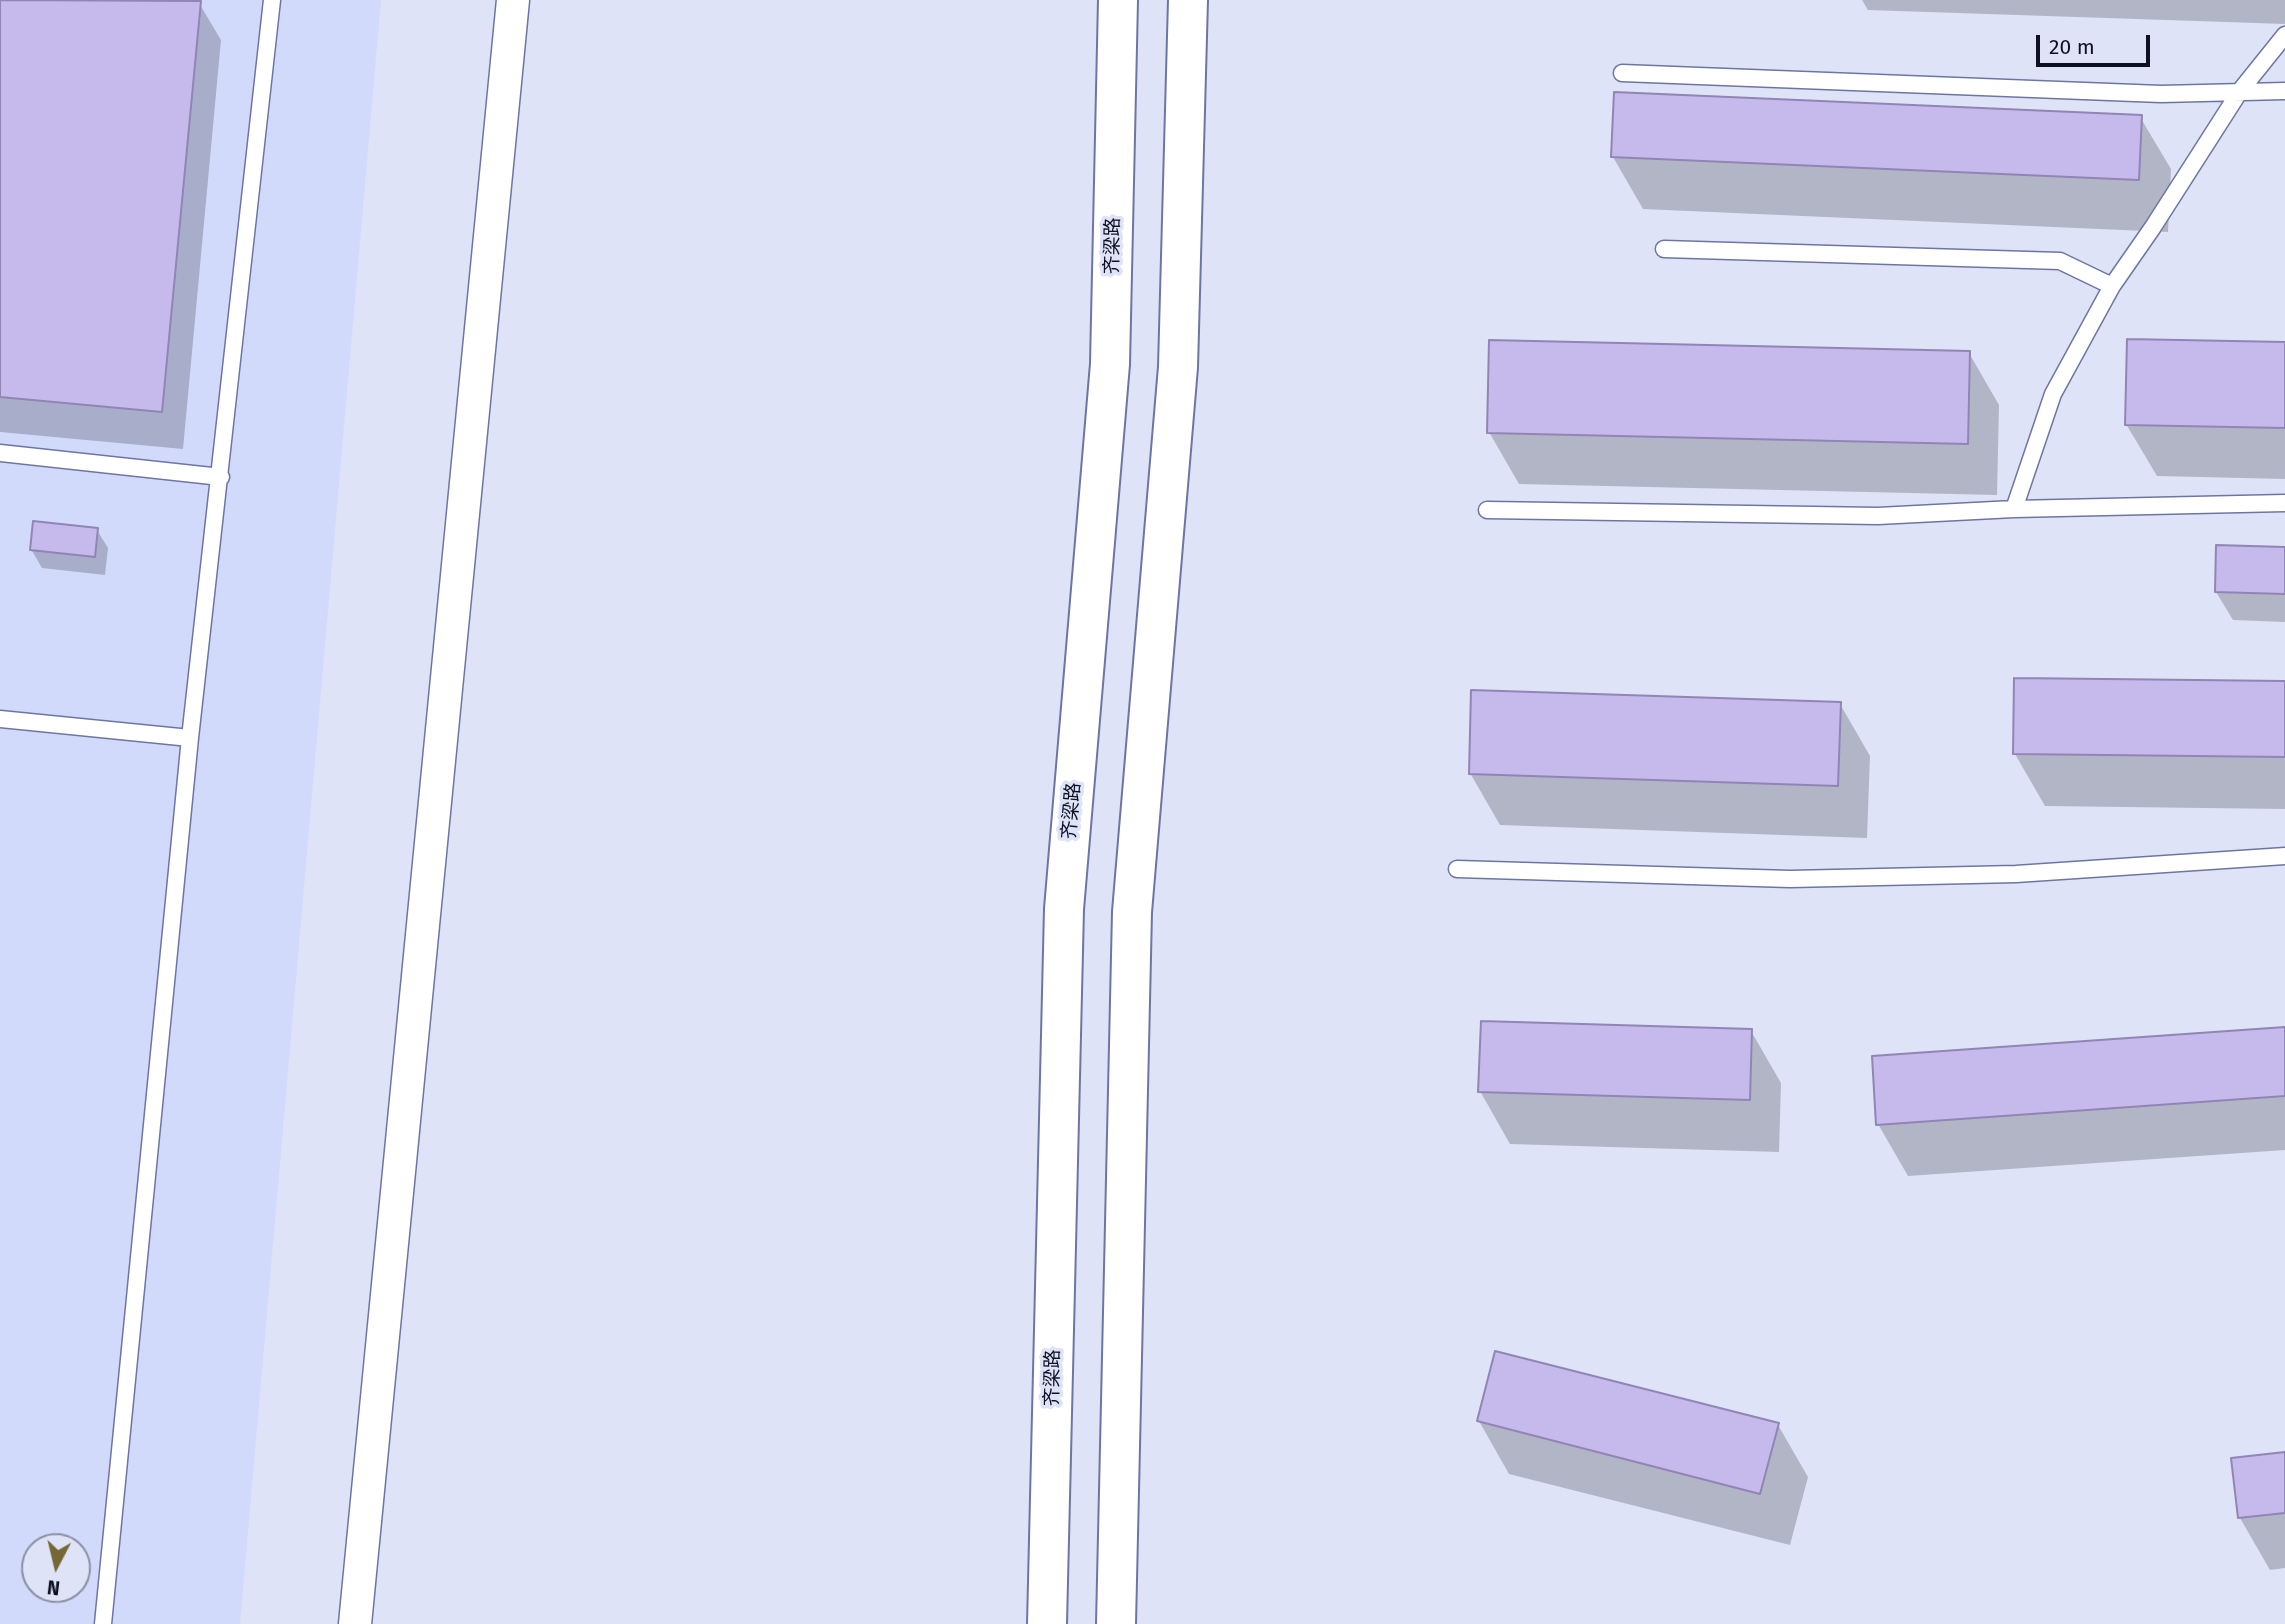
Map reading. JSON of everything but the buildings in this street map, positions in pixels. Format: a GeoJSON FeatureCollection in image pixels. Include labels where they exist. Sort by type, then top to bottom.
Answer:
{"type":"FeatureCollection","features":[{"type":"Feature","properties":{"kind":"main road","name":"齐梁路"},"geometry":{"type":"LineString","coordinates":[[1047,1624],[1064,909],[1110,364],[1118,0]]}},
{"type":"Feature","properties":{"kind":"main road"},"geometry":{"type":"LineString","coordinates":[[1116,1624],[1132,912],[1178,367],[1188,0]]}},
{"type":"Feature","properties":{"kind":"street"},"geometry":{"type":"LineString","coordinates":[[355,1624],[513,0]]}},
{"type":"Feature","properties":{"kind":"lane"},"geometry":{"type":"LineString","coordinates":[[103,1624],[190,738],[272,0]]}},
{"type":"Feature","properties":{"kind":"lane"},"geometry":{"type":"LineString","coordinates":[[2014,509],[2053,394],[2112,286],[2240,91],[2285,35]]}},
{"type":"Feature","properties":{"kind":"lane"},"geometry":{"type":"LineString","coordinates":[[1622,73],[2161,94],[2285,91]]}},
{"type":"Feature","properties":{"kind":"lane"},"geometry":{"type":"LineString","coordinates":[[1664,249],[2060,261],[2112,286]]}},
{"type":"Feature","properties":{"kind":"lane"},"geometry":{"type":"LineString","coordinates":[[0,453],[220,477]]}},
{"type":"Feature","properties":{"kind":"lane"},"geometry":{"type":"LineString","coordinates":[[1487,510],[1878,516],[2014,509],[2285,503]]}},
{"type":"Feature","properties":{"kind":"lane"},"geometry":{"type":"LineString","coordinates":[[0,719],[190,738]]}},
{"type":"Feature","properties":{"kind":"lane"},"geometry":{"type":"LineString","coordinates":[[1457,869],[1803,879],[2016,874],[2285,856]]}},
{"type":"Feature","properties":{"kind":"shaded area"},"geometry":{"type":"Polygon","coordinates":[[[0,0],[381,0],[240,1624],[0,1624],[0,0]]]}}]}
